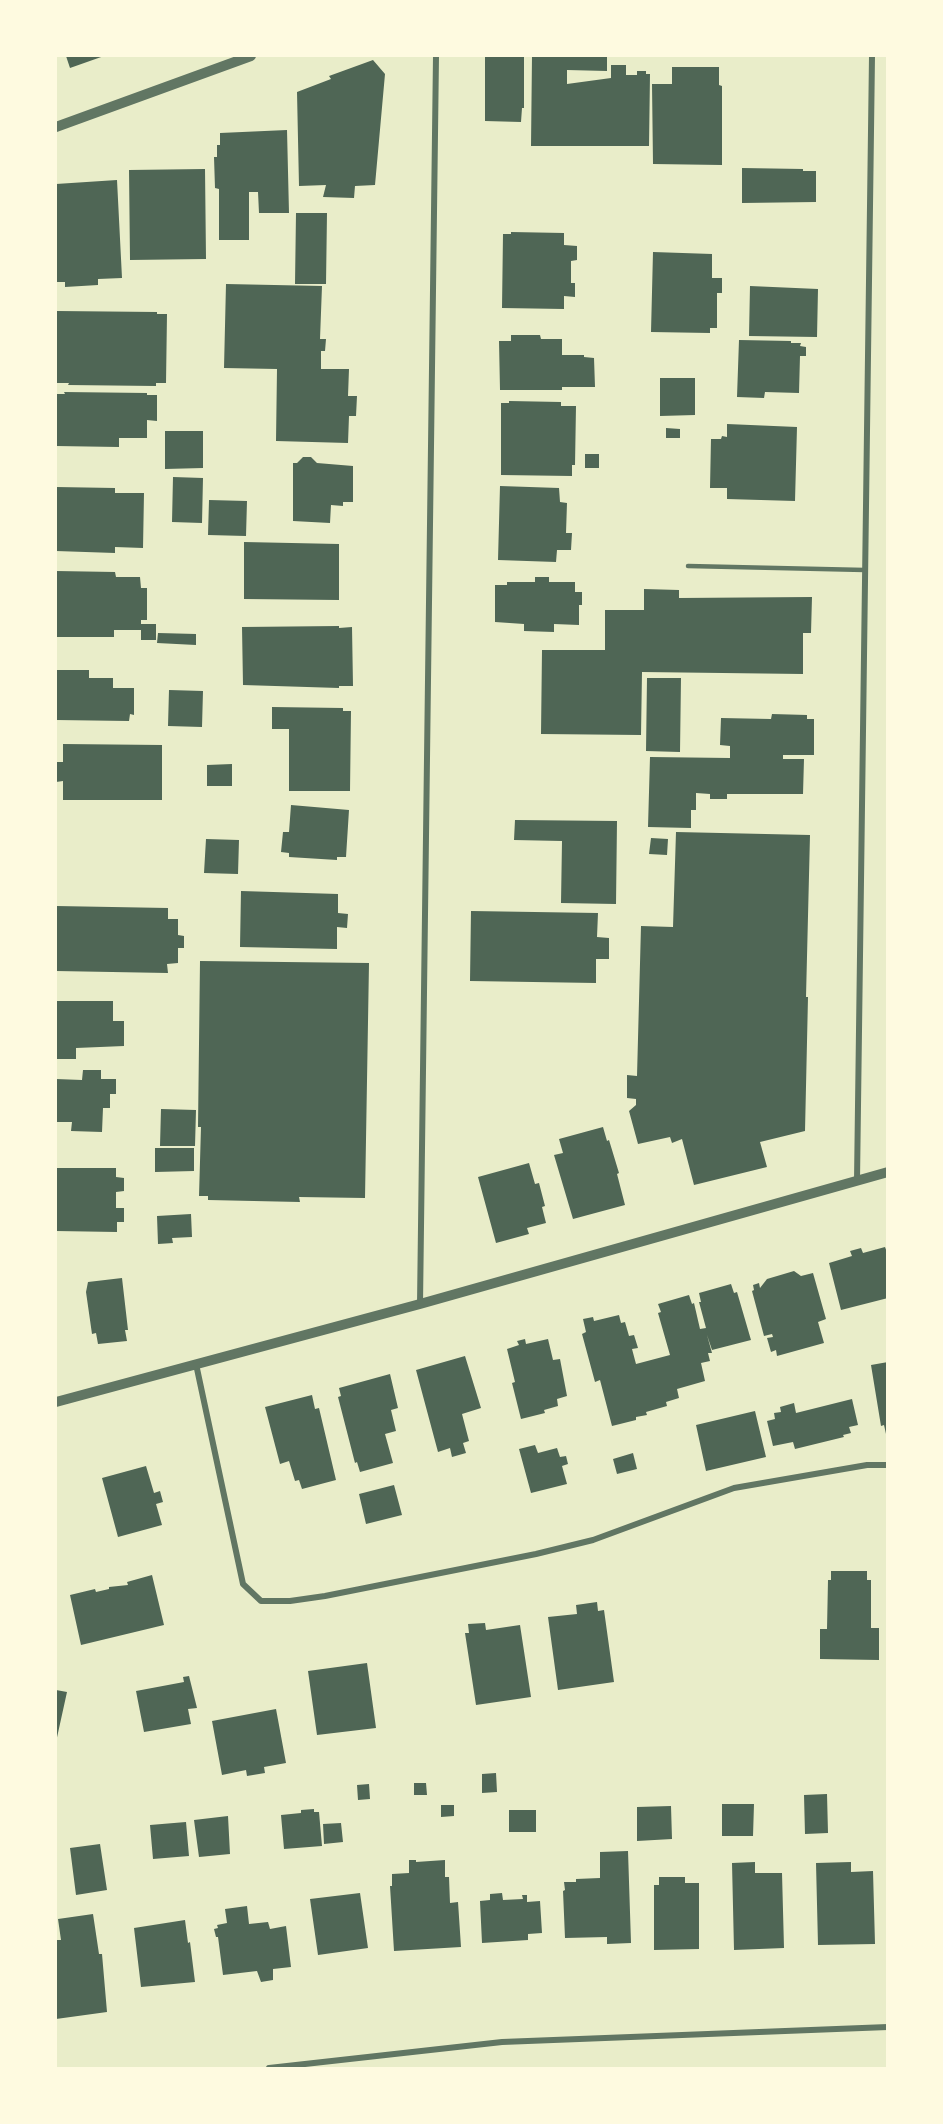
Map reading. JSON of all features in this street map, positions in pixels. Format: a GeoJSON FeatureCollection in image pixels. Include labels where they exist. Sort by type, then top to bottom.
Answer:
{"type":"FeatureCollection","features":[{"type":"Feature","properties":{"kind":"street"},"geometry":{"type":"LineString","coordinates":[[56,127],[251,56]]}},
{"type":"Feature","properties":{"kind":"street"},"geometry":{"type":"LineString","coordinates":[[420,1304],[436,56]]}},
{"type":"Feature","properties":{"kind":"street"},"geometry":{"type":"LineString","coordinates":[[856,1180],[872,56]]}},
{"type":"Feature","properties":{"kind":"street"},"geometry":{"type":"LineString","coordinates":[[56,1402],[420,1304],[888,1172]]}},
{"type":"Feature","properties":{"kind":"street"},"geometry":{"type":"LineString","coordinates":[[196,1364],[243,1584],[261,1601],[291,1602],[536,1554],[593,1540],[734,1488],[867,1465],[888,1465]]}},
{"type":"Feature","properties":{"kind":"street"},"geometry":{"type":"LineString","coordinates":[[269,2068],[502,2042],[888,2027]]}},
{"type":"Feature","properties":{"kind":"lane"},"geometry":{"type":"LineString","coordinates":[[688,566],[865,570]]}},
{"type":"Feature","properties":{"kind":"building"},"geometry":{"type":"Polygon","coordinates":[[[66,56],[104,56],[70,68],[66,56]]]}},
{"type":"Feature","properties":{"kind":"building"},"geometry":{"type":"Polygon","coordinates":[[[485,56],[524,56],[524,108],[522,108],[521,122],[485,121],[485,56]]]}},
{"type":"Feature","properties":{"kind":"building"},"geometry":{"type":"Polygon","coordinates":[[[532,56],[607,56],[607,71],[567,70],[567,84],[611,78],[611,65],[626,65],[626,75],[637,75],[637,71],[646,71],[646,74],[650,74],[649,146],[531,146],[532,56]]]}},
{"type":"Feature","properties":{"kind":"building"},"geometry":{"type":"Polygon","coordinates":[[[373,60],[385,74],[375,185],[355,186],[354,198],[323,197],[326,185],[299,186],[297,92],[331,79],[329,76],[373,60]]]}},
{"type":"Feature","properties":{"kind":"building"},"geometry":{"type":"Polygon","coordinates":[[[672,67],[719,67],[719,85],[722,86],[722,165],[653,164],[652,84],[672,84],[672,67]]]}},
{"type":"Feature","properties":{"kind":"building"},"geometry":{"type":"Polygon","coordinates":[[[287,130],[289,213],[259,213],[258,192],[249,192],[249,240],[219,240],[219,189],[215,188],[214,157],[217,157],[217,145],[220,145],[220,133],[287,130]]]}},
{"type":"Feature","properties":{"kind":"building"},"geometry":{"type":"Polygon","coordinates":[[[742,168],[816,171],[816,202],[742,203],[742,168]]]}},
{"type":"Feature","properties":{"kind":"building"},"geometry":{"type":"Polygon","coordinates":[[[205,169],[206,259],[130,260],[129,170],[205,169]]]}},
{"type":"Feature","properties":{"kind":"building"},"geometry":{"type":"Polygon","coordinates":[[[117,180],[122,278],[98,279],[98,285],[65,287],[65,282],[56,282],[56,184],[117,180]]]}},
{"type":"Feature","properties":{"kind":"building"},"geometry":{"type":"Polygon","coordinates":[[[296,213],[327,213],[326,284],[295,284],[296,213]]]}},
{"type":"Feature","properties":{"kind":"building"},"geometry":{"type":"Polygon","coordinates":[[[511,232],[564,233],[564,245],[577,246],[577,260],[571,261],[571,283],[575,283],[575,297],[564,296],[564,309],[502,308],[503,234],[511,234],[511,232]]]}},
{"type":"Feature","properties":{"kind":"building"},"geometry":{"type":"Polygon","coordinates":[[[653,252],[712,254],[712,278],[722,278],[722,293],[717,293],[717,328],[710,328],[710,333],[651,332],[653,252]]]}},
{"type":"Feature","properties":{"kind":"building"},"geometry":{"type":"Polygon","coordinates":[[[226,284],[322,286],[320,339],[326,339],[325,351],[321,351],[321,369],[349,369],[348,396],[357,396],[356,416],[349,416],[348,443],[276,441],[277,369],[224,368],[226,284]]]}},
{"type":"Feature","properties":{"kind":"building"},"geometry":{"type":"Polygon","coordinates":[[[750,286],[818,289],[817,337],[749,336],[750,286]]]}},
{"type":"Feature","properties":{"kind":"building"},"geometry":{"type":"Polygon","coordinates":[[[57,311],[167,314],[166,383],[156,383],[156,386],[57,383],[57,311]]]}},
{"type":"Feature","properties":{"kind":"building"},"geometry":{"type":"Polygon","coordinates":[[[511,335],[540,335],[541,339],[562,339],[562,355],[584,355],[584,357],[594,358],[595,387],[562,387],[562,390],[500,390],[499,341],[511,341],[511,335]]]}},
{"type":"Feature","properties":{"kind":"building"},"geometry":{"type":"Polygon","coordinates":[[[739,340],[791,341],[791,343],[801,343],[800,346],[806,347],[806,356],[800,356],[799,393],[765,392],[764,398],[737,397],[739,340]]]}},
{"type":"Feature","properties":{"kind":"building"},"geometry":{"type":"Polygon","coordinates":[[[660,378],[695,378],[695,415],[660,416],[660,378]]]}},
{"type":"Feature","properties":{"kind":"building"},"geometry":{"type":"Polygon","coordinates":[[[64,392],[157,395],[157,421],[147,420],[147,438],[119,438],[119,447],[56,446],[56,394],[65,394],[64,392]]]}},
{"type":"Feature","properties":{"kind":"building"},"geometry":{"type":"Polygon","coordinates":[[[509,401],[561,402],[561,406],[576,406],[575,465],[572,465],[572,476],[501,475],[501,403],[509,403],[509,401]]]}},
{"type":"Feature","properties":{"kind":"building"},"geometry":{"type":"Polygon","coordinates":[[[727,424],[797,427],[795,501],[727,499],[727,488],[710,488],[711,439],[727,437],[727,424]]]}},
{"type":"Feature","properties":{"kind":"building"},"geometry":{"type":"Polygon","coordinates":[[[666,428],[680,429],[680,438],[666,438],[666,428]]]}},
{"type":"Feature","properties":{"kind":"building"},"geometry":{"type":"Polygon","coordinates":[[[165,431],[203,431],[203,468],[165,469],[165,431]]]}},
{"type":"Feature","properties":{"kind":"building"},"geometry":{"type":"Polygon","coordinates":[[[585,454],[599,454],[599,468],[585,468],[585,454]]]}},
{"type":"Feature","properties":{"kind":"building"},"geometry":{"type":"Polygon","coordinates":[[[303,457],[311,457],[317,463],[353,466],[353,502],[343,502],[343,506],[331,505],[330,523],[293,521],[293,463],[297,463],[303,457]]]}},
{"type":"Feature","properties":{"kind":"building"},"geometry":{"type":"Polygon","coordinates":[[[173,477],[203,478],[202,523],[172,522],[173,477]]]}},
{"type":"Feature","properties":{"kind":"building"},"geometry":{"type":"Polygon","coordinates":[[[500,486],[559,488],[560,502],[567,503],[566,533],[572,533],[571,550],[557,550],[556,562],[498,560],[500,486]]]}},
{"type":"Feature","properties":{"kind":"building"},"geometry":{"type":"Polygon","coordinates":[[[56,487],[115,488],[115,493],[144,493],[143,548],[115,547],[115,553],[56,551],[56,487]]]}},
{"type":"Feature","properties":{"kind":"building"},"geometry":{"type":"Polygon","coordinates":[[[209,500],[247,501],[246,536],[208,535],[209,500]]]}},
{"type":"Feature","properties":{"kind":"building"},"geometry":{"type":"Polygon","coordinates":[[[244,542],[339,544],[339,600],[244,599],[244,542]]]}},
{"type":"Feature","properties":{"kind":"building"},"geometry":{"type":"Polygon","coordinates":[[[56,571],[115,572],[116,577],[140,577],[141,588],[147,588],[147,620],[141,620],[141,624],[156,624],[156,640],[141,640],[141,630],[114,630],[114,637],[56,637],[56,571]]]}},
{"type":"Feature","properties":{"kind":"building"},"geometry":{"type":"Polygon","coordinates":[[[535,577],[549,577],[549,582],[575,582],[575,592],[582,592],[582,605],[579,605],[579,625],[554,624],[554,632],[524,631],[524,624],[495,622],[495,585],[507,585],[507,582],[535,582],[535,577]]]}},
{"type":"Feature","properties":{"kind":"building"},"geometry":{"type":"Polygon","coordinates":[[[644,589],[679,590],[679,598],[812,597],[811,633],[803,633],[803,674],[642,672],[641,735],[541,734],[542,650],[605,650],[605,610],[644,610],[644,589]]]}},
{"type":"Feature","properties":{"kind":"building"},"geometry":{"type":"Polygon","coordinates":[[[339,626],[339,628],[352,627],[353,686],[339,686],[339,688],[243,685],[242,627],[339,626]]]}},
{"type":"Feature","properties":{"kind":"building"},"geometry":{"type":"Polygon","coordinates":[[[158,633],[196,634],[196,645],[157,643],[158,633]]]}},
{"type":"Feature","properties":{"kind":"building"},"geometry":{"type":"Polygon","coordinates":[[[56,670],[89,670],[89,678],[113,678],[113,688],[134,688],[134,715],[130,714],[129,721],[56,720],[56,670]]]}},
{"type":"Feature","properties":{"kind":"building"},"geometry":{"type":"Polygon","coordinates":[[[647,678],[681,678],[680,752],[646,751],[647,678]]]}},
{"type":"Feature","properties":{"kind":"building"},"geometry":{"type":"Polygon","coordinates":[[[169,690],[203,691],[202,727],[168,726],[169,690]]]}},
{"type":"Feature","properties":{"kind":"building"},"geometry":{"type":"Polygon","coordinates":[[[272,707],[343,708],[343,711],[351,711],[350,791],[289,791],[289,729],[272,729],[272,707]]]}},
{"type":"Feature","properties":{"kind":"building"},"geometry":{"type":"Polygon","coordinates":[[[772,714],[807,715],[807,719],[814,719],[814,755],[783,755],[783,759],[804,759],[803,794],[727,794],[727,799],[710,799],[710,794],[696,793],[696,810],[691,810],[691,828],[648,827],[650,757],[730,758],[730,746],[720,745],[721,718],[771,719],[772,714]]]}},
{"type":"Feature","properties":{"kind":"building"},"geometry":{"type":"Polygon","coordinates":[[[63,744],[162,745],[162,800],[63,800],[63,781],[56,782],[56,762],[63,762],[63,744]]]}},
{"type":"Feature","properties":{"kind":"building"},"geometry":{"type":"Polygon","coordinates":[[[232,764],[232,786],[207,786],[207,765],[232,764]]]}},
{"type":"Feature","properties":{"kind":"building"},"geometry":{"type":"Polygon","coordinates":[[[291,805],[349,810],[346,857],[337,857],[337,860],[289,857],[289,853],[281,852],[283,832],[289,832],[291,805]]]}},
{"type":"Feature","properties":{"kind":"building"},"geometry":{"type":"Polygon","coordinates":[[[515,820],[617,821],[616,904],[561,903],[562,841],[514,840],[515,820]]]}},
{"type":"Feature","properties":{"kind":"building"},"geometry":{"type":"Polygon","coordinates":[[[676,832],[810,835],[805,1131],[760,1142],[767,1167],[694,1185],[682,1139],[672,1143],[670,1137],[638,1144],[629,1111],[636,1105],[636,1099],[627,1098],[627,1075],[637,1076],[641,926],[673,927],[676,832]]]}},
{"type":"Feature","properties":{"kind":"building"},"geometry":{"type":"Polygon","coordinates":[[[651,838],[668,839],[667,855],[649,854],[651,838]]]}},
{"type":"Feature","properties":{"kind":"building"},"geometry":{"type":"Polygon","coordinates":[[[206,839],[239,840],[238,874],[204,873],[206,839]]]}},
{"type":"Feature","properties":{"kind":"building"},"geometry":{"type":"Polygon","coordinates":[[[241,891],[338,894],[338,913],[348,914],[347,928],[337,927],[337,949],[240,947],[241,891]]]}},
{"type":"Feature","properties":{"kind":"building"},"geometry":{"type":"Polygon","coordinates":[[[56,906],[168,908],[168,919],[178,919],[178,935],[184,936],[184,948],[178,948],[178,963],[167,964],[168,973],[56,971],[56,906]]]}},
{"type":"Feature","properties":{"kind":"building"},"geometry":{"type":"Polygon","coordinates":[[[471,911],[598,913],[597,937],[609,938],[609,959],[596,959],[596,983],[470,981],[471,911]]]}},
{"type":"Feature","properties":{"kind":"building"},"geometry":{"type":"Polygon","coordinates":[[[200,961],[369,963],[365,1198],[299,1197],[300,1202],[208,1200],[208,1196],[199,1196],[200,961]]]}},
{"type":"Feature","properties":{"kind":"building"},"geometry":{"type":"Polygon","coordinates":[[[56,1001],[113,1001],[113,1021],[124,1021],[124,1046],[76,1048],[76,1059],[56,1059],[56,1001]]]}},
{"type":"Feature","properties":{"kind":"building"},"geometry":{"type":"Polygon","coordinates":[[[83,1070],[101,1070],[101,1079],[116,1079],[116,1094],[110,1094],[110,1108],[103,1108],[102,1132],[71,1131],[72,1122],[56,1122],[56,1079],[82,1080],[83,1070]]]}},
{"type":"Feature","properties":{"kind":"building"},"geometry":{"type":"Polygon","coordinates":[[[161,1109],[196,1110],[195,1146],[160,1146],[161,1109]]]}},
{"type":"Feature","properties":{"kind":"building"},"geometry":{"type":"Polygon","coordinates":[[[603,1127],[619,1173],[617,1174],[625,1205],[573,1219],[554,1155],[563,1153],[559,1139],[603,1127]]]}},
{"type":"Feature","properties":{"kind":"building"},"geometry":{"type":"Polygon","coordinates":[[[155,1148],[194,1148],[194,1171],[155,1172],[155,1148]]]}},
{"type":"Feature","properties":{"kind":"building"},"geometry":{"type":"Polygon","coordinates":[[[529,1163],[535,1184],[539,1183],[545,1206],[542,1207],[546,1223],[527,1228],[529,1234],[496,1243],[478,1177],[529,1163]]]}},
{"type":"Feature","properties":{"kind":"building"},"geometry":{"type":"Polygon","coordinates":[[[56,1168],[116,1168],[116,1177],[124,1178],[124,1191],[116,1192],[116,1208],[124,1208],[124,1222],[117,1222],[117,1232],[56,1231],[56,1168]]]}},
{"type":"Feature","properties":{"kind":"building"},"geometry":{"type":"Polygon","coordinates":[[[191,1214],[192,1237],[172,1238],[173,1243],[158,1244],[157,1216],[191,1214]]]}},
{"type":"Feature","properties":{"kind":"building"},"geometry":{"type":"Polygon","coordinates":[[[885,1247],[888,1255],[888,1298],[841,1310],[829,1263],[852,1256],[850,1251],[861,1248],[863,1253],[885,1247]]]}},
{"type":"Feature","properties":{"kind":"building"},"geometry":{"type":"Polygon","coordinates":[[[794,1271],[801,1276],[813,1273],[826,1319],[818,1322],[824,1343],[777,1356],[776,1350],[771,1352],[767,1338],[773,1337],[772,1334],[764,1336],[752,1291],[754,1290],[753,1285],[759,1283],[760,1288],[767,1279],[794,1271]]]}},
{"type":"Feature","properties":{"kind":"building"},"geometry":{"type":"Polygon","coordinates":[[[122,1278],[128,1330],[125,1330],[127,1341],[98,1344],[96,1333],[92,1334],[86,1292],[88,1282],[122,1278]]]}},
{"type":"Feature","properties":{"kind":"building"},"geometry":{"type":"Polygon","coordinates":[[[731,1284],[734,1293],[737,1292],[751,1340],[712,1350],[707,1335],[712,1353],[708,1353],[710,1361],[701,1363],[705,1381],[677,1389],[679,1398],[666,1402],[667,1406],[646,1412],[647,1415],[636,1417],[636,1420],[612,1426],[600,1380],[595,1382],[582,1334],[586,1332],[583,1319],[593,1317],[594,1321],[619,1315],[621,1323],[625,1322],[629,1336],[634,1335],[638,1348],[632,1349],[636,1364],[670,1355],[658,1313],[661,1312],[658,1304],[689,1295],[692,1304],[694,1303],[700,1329],[706,1328],[699,1293],[731,1284]]]}},
{"type":"Feature","properties":{"kind":"building"},"geometry":{"type":"Polygon","coordinates":[[[525,1339],[526,1344],[548,1339],[553,1360],[560,1359],[567,1396],[557,1399],[558,1406],[544,1410],[545,1413],[521,1419],[507,1349],[519,1345],[517,1341],[525,1339]]]}},
{"type":"Feature","properties":{"kind":"building"},"geometry":{"type":"Polygon","coordinates":[[[465,1356],[481,1408],[462,1414],[469,1441],[463,1443],[466,1453],[452,1457],[450,1448],[438,1452],[416,1370],[465,1356]]]}},
{"type":"Feature","properties":{"kind":"building"},"geometry":{"type":"Polygon","coordinates":[[[888,1362],[888,1433],[886,1434],[884,1425],[881,1426],[871,1365],[888,1362]]]}},
{"type":"Feature","properties":{"kind":"building"},"geometry":{"type":"Polygon","coordinates":[[[390,1374],[398,1408],[391,1410],[396,1431],[385,1434],[393,1463],[360,1472],[357,1462],[355,1463],[338,1397],[341,1396],[339,1388],[390,1374]]]}},
{"type":"Feature","properties":{"kind":"building"},"geometry":{"type":"Polygon","coordinates":[[[312,1395],[315,1409],[319,1408],[336,1480],[302,1489],[299,1480],[295,1481],[289,1461],[280,1464],[265,1407],[312,1395]]]}},
{"type":"Feature","properties":{"kind":"building"},"geometry":{"type":"Polygon","coordinates":[[[852,1399],[858,1425],[849,1427],[851,1433],[843,1435],[844,1437],[795,1449],[793,1442],[773,1446],[767,1421],[775,1419],[774,1413],[781,1412],[780,1407],[794,1403],[796,1413],[852,1399]]]}},
{"type":"Feature","properties":{"kind":"building"},"geometry":{"type":"Polygon","coordinates":[[[755,1411],[766,1457],[706,1471],[696,1425],[755,1411]]]}},
{"type":"Feature","properties":{"kind":"building"},"geometry":{"type":"Polygon","coordinates":[[[535,1445],[538,1453],[557,1448],[560,1457],[566,1456],[568,1464],[562,1466],[567,1484],[531,1493],[519,1449],[535,1445]]]}},
{"type":"Feature","properties":{"kind":"building"},"geometry":{"type":"Polygon","coordinates":[[[633,1453],[637,1469],[617,1474],[613,1459],[633,1453]]]}},
{"type":"Feature","properties":{"kind":"building"},"geometry":{"type":"Polygon","coordinates":[[[146,1466],[154,1493],[160,1491],[163,1502],[156,1504],[162,1525],[118,1537],[102,1478],[146,1466]]]}},
{"type":"Feature","properties":{"kind":"building"},"geometry":{"type":"Polygon","coordinates":[[[394,1485],[402,1515],[366,1524],[359,1494],[394,1485]]]}},
{"type":"Feature","properties":{"kind":"building"},"geometry":{"type":"Polygon","coordinates":[[[831,1571],[867,1571],[867,1580],[871,1580],[871,1628],[879,1628],[879,1660],[820,1659],[820,1629],[827,1629],[828,1580],[831,1580],[831,1571]]]}},
{"type":"Feature","properties":{"kind":"building"},"geometry":{"type":"Polygon","coordinates":[[[152,1575],[164,1625],[81,1645],[70,1595],[128,1585],[127,1582],[152,1575]]]}},
{"type":"Feature","properties":{"kind":"building"},"geometry":{"type":"Polygon","coordinates":[[[597,1602],[598,1611],[604,1610],[614,1682],[558,1690],[548,1617],[577,1614],[576,1605],[597,1602]]]}},
{"type":"Feature","properties":{"kind":"building"},"geometry":{"type":"Polygon","coordinates":[[[485,1623],[486,1630],[520,1625],[531,1697],[476,1705],[465,1633],[469,1633],[468,1624],[485,1623]]]}},
{"type":"Feature","properties":{"kind":"building"},"geometry":{"type":"Polygon","coordinates":[[[367,1663],[376,1728],[317,1735],[308,1671],[367,1663]]]}},
{"type":"Feature","properties":{"kind":"building"},"geometry":{"type":"Polygon","coordinates":[[[189,1676],[197,1708],[188,1709],[191,1724],[144,1732],[136,1691],[184,1682],[183,1677],[189,1676]]]}},
{"type":"Feature","properties":{"kind":"building"},"geometry":{"type":"Polygon","coordinates":[[[56,1690],[67,1692],[56,1742],[56,1690]]]}},
{"type":"Feature","properties":{"kind":"building"},"geometry":{"type":"Polygon","coordinates":[[[276,1709],[286,1763],[264,1767],[265,1773],[247,1776],[246,1770],[222,1775],[212,1721],[276,1709]]]}},
{"type":"Feature","properties":{"kind":"building"},"geometry":{"type":"Polygon","coordinates":[[[496,1773],[497,1792],[482,1793],[482,1774],[496,1773]]]}},
{"type":"Feature","properties":{"kind":"building"},"geometry":{"type":"Polygon","coordinates":[[[414,1783],[426,1783],[427,1795],[414,1795],[414,1783]]]}},
{"type":"Feature","properties":{"kind":"building"},"geometry":{"type":"Polygon","coordinates":[[[369,1784],[370,1799],[358,1800],[357,1785],[369,1784]]]}},
{"type":"Feature","properties":{"kind":"building"},"geometry":{"type":"Polygon","coordinates":[[[827,1794],[828,1833],[805,1834],[804,1795],[827,1794]]]}},
{"type":"Feature","properties":{"kind":"building"},"geometry":{"type":"Polygon","coordinates":[[[722,1804],[754,1804],[753,1836],[722,1836],[722,1804]]]}},
{"type":"Feature","properties":{"kind":"building"},"geometry":{"type":"Polygon","coordinates":[[[441,1805],[454,1805],[454,1816],[441,1817],[441,1805]]]}},
{"type":"Feature","properties":{"kind":"building"},"geometry":{"type":"Polygon","coordinates":[[[671,1806],[672,1839],[637,1841],[637,1807],[671,1806]]]}},
{"type":"Feature","properties":{"kind":"building"},"geometry":{"type":"Polygon","coordinates":[[[314,1809],[314,1812],[319,1812],[322,1846],[284,1849],[281,1815],[314,1809]]]}},
{"type":"Feature","properties":{"kind":"building"},"geometry":{"type":"Polygon","coordinates":[[[509,1810],[536,1810],[536,1832],[509,1832],[509,1810]]]}},
{"type":"Feature","properties":{"kind":"building"},"geometry":{"type":"Polygon","coordinates":[[[228,1816],[230,1854],[199,1857],[194,1820],[228,1816]]]}},
{"type":"Feature","properties":{"kind":"building"},"geometry":{"type":"Polygon","coordinates":[[[186,1822],[189,1856],[153,1859],[150,1825],[186,1822]]]}},
{"type":"Feature","properties":{"kind":"building"},"geometry":{"type":"Polygon","coordinates":[[[341,1823],[343,1842],[324,1844],[323,1824],[341,1823]]]}},
{"type":"Feature","properties":{"kind":"building"},"geometry":{"type":"Polygon","coordinates":[[[100,1844],[107,1890],[76,1895],[70,1848],[100,1844]]]}},
{"type":"Feature","properties":{"kind":"building"},"geometry":{"type":"Polygon","coordinates":[[[628,1851],[631,1943],[607,1944],[607,1937],[565,1938],[564,1882],[600,1878],[600,1852],[628,1851]]]}},
{"type":"Feature","properties":{"kind":"building"},"geometry":{"type":"Polygon","coordinates":[[[409,1860],[416,1860],[416,1862],[445,1860],[445,1877],[449,1877],[450,1903],[458,1902],[461,1947],[394,1951],[390,1886],[392,1886],[392,1874],[409,1873],[409,1860]]]}},
{"type":"Feature","properties":{"kind":"building"},"geometry":{"type":"Polygon","coordinates":[[[755,1862],[755,1873],[782,1873],[784,1948],[734,1950],[732,1863],[755,1862]]]}},
{"type":"Feature","properties":{"kind":"building"},"geometry":{"type":"Polygon","coordinates":[[[851,1862],[851,1872],[873,1871],[875,1944],[818,1945],[816,1863],[851,1862]]]}},
{"type":"Feature","properties":{"kind":"building"},"geometry":{"type":"Polygon","coordinates":[[[659,1877],[685,1877],[685,1883],[699,1883],[699,1949],[654,1950],[654,1885],[659,1885],[659,1877]]]}},
{"type":"Feature","properties":{"kind":"building"},"geometry":{"type":"Polygon","coordinates":[[[360,1893],[368,1948],[318,1955],[310,1899],[360,1893]]]}},
{"type":"Feature","properties":{"kind":"building"},"geometry":{"type":"Polygon","coordinates":[[[502,1893],[503,1900],[523,1899],[522,1895],[527,1895],[527,1902],[540,1901],[542,1933],[528,1934],[528,1940],[482,1943],[480,1901],[490,1900],[490,1894],[502,1893]]]}},
{"type":"Feature","properties":{"kind":"building"},"geometry":{"type":"Polygon","coordinates":[[[247,1906],[249,1924],[268,1922],[270,1929],[286,1926],[291,1967],[273,1969],[273,1980],[261,1982],[257,1971],[223,1975],[218,1937],[214,1929],[218,1928],[217,1925],[227,1923],[225,1909],[247,1906]]]}},
{"type":"Feature","properties":{"kind":"building"},"geometry":{"type":"Polygon","coordinates":[[[93,1914],[99,1954],[102,1954],[107,2012],[56,2019],[56,1940],[61,1940],[58,1919],[93,1914]]]}},
{"type":"Feature","properties":{"kind":"building"},"geometry":{"type":"Polygon","coordinates":[[[185,1920],[195,1982],[141,1987],[134,1928],[185,1920]]]}}]}
